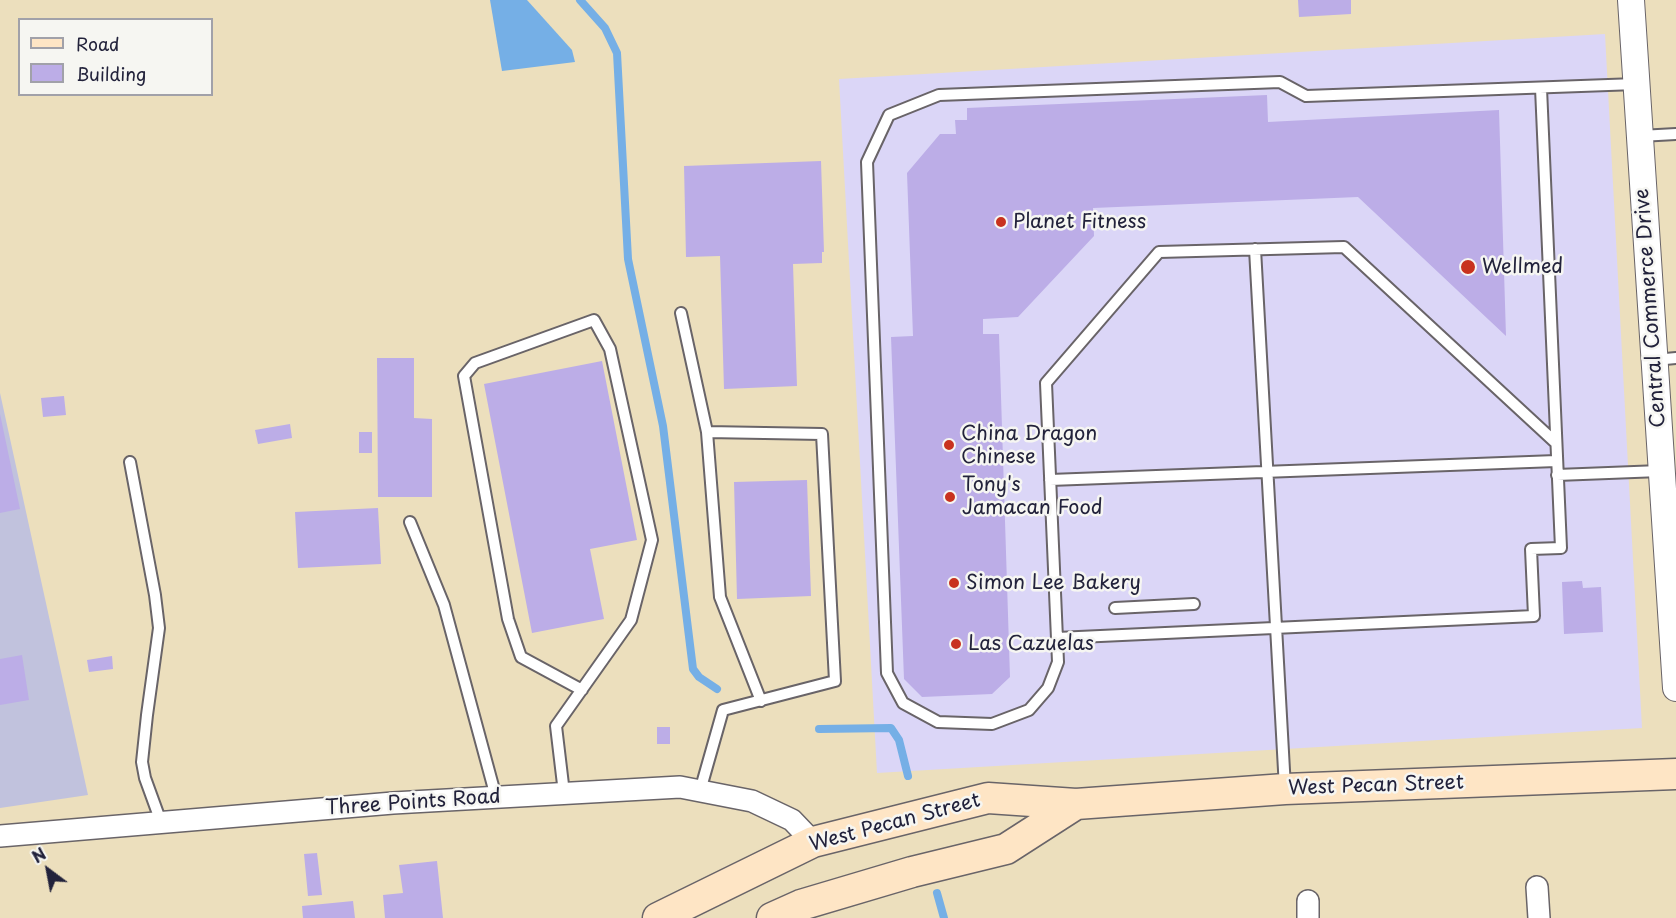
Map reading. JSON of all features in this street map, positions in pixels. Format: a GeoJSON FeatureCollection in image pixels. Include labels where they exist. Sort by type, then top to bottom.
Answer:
{"type":"FeatureCollection","features":[{"type":"Feature","properties":{"kind":"main road","name":"West Pecan Street"},"geometry":{"type":"LineString","coordinates":[[658,918],[813,842],[988,798],[1076,804],[1285,789],[1676,774]]}},
{"type":"Feature","properties":{"kind":"main road","name":"West Pecan Street"},"geometry":{"type":"LineString","coordinates":[[772,918],[801,905],[912,872],[1006,849],[1076,804]]}},
{"type":"Feature","properties":{"kind":"street","name":"Central Commerce Drive"},"geometry":{"type":"LineString","coordinates":[[1631,0],[1640,136],[1665,359],[1660,471],[1676,688]]}},
{"type":"Feature","properties":{"kind":"street","name":"Three Points Road"},"geometry":{"type":"LineString","coordinates":[[0,836],[393,803],[680,787],[752,801],[792,820],[813,842]]}},
{"type":"Feature","properties":{"kind":"street"},"geometry":{"type":"LineString","coordinates":[[1538,887],[1539,918]]}},
{"type":"Feature","properties":{"kind":"lane"},"geometry":{"type":"LineString","coordinates":[[1555,441],[1344,247],[1159,252],[1046,383],[1058,662],[1048,688],[1029,710],[992,724],[938,722],[903,703],[887,673],[867,162],[889,115],[939,95],[1280,82],[1306,96],[1636,84]]}},
{"type":"Feature","properties":{"kind":"lane"},"geometry":{"type":"LineString","coordinates":[[1057,638],[1534,616],[1531,549],[1561,548],[1541,88]]}},
{"type":"Feature","properties":{"kind":"lane"},"geometry":{"type":"LineString","coordinates":[[1640,136],[1676,134]]}},
{"type":"Feature","properties":{"kind":"lane"},"geometry":{"type":"LineString","coordinates":[[1255,249],[1285,789]]}},
{"type":"Feature","properties":{"kind":"lane"},"geometry":{"type":"LineString","coordinates":[[681,313],[708,432],[720,597],[761,700]]}},
{"type":"Feature","properties":{"kind":"lane"},"geometry":{"type":"LineString","coordinates":[[564,793],[556,726],[582,690],[631,620],[652,540],[610,349],[594,320],[475,363],[464,376],[508,619],[521,657],[582,690]]}},
{"type":"Feature","properties":{"kind":"lane"},"geometry":{"type":"LineString","coordinates":[[700,791],[723,710],[835,681],[822,434],[708,432]]}},
{"type":"Feature","properties":{"kind":"lane"},"geometry":{"type":"LineString","coordinates":[[1050,480],[1556,461]]}},
{"type":"Feature","properties":{"kind":"lane"},"geometry":{"type":"LineString","coordinates":[[130,462],[156,595],[159,628],[142,762],[160,822]]}},
{"type":"Feature","properties":{"kind":"lane"},"geometry":{"type":"LineString","coordinates":[[1557,476],[1660,471]]}},
{"type":"Feature","properties":{"kind":"lane"},"geometry":{"type":"LineString","coordinates":[[410,522],[444,605],[496,797]]}},
{"type":"Feature","properties":{"kind":"lane"},"geometry":{"type":"LineString","coordinates":[[1114,608],[1194,604]]}},
{"type":"Feature","properties":{"kind":"shaded area"},"geometry":{"type":"Polygon","coordinates":[[[1605,34],[1642,728],[877,773],[839,79],[1605,34]]]}},
{"type":"Feature","properties":{"kind":"shaded area"},"geometry":{"type":"Polygon","coordinates":[[[0,393],[88,795],[0,808],[0,393]]]}},
{"type":"Feature","properties":{"kind":"water"},"geometry":{"type":"Polygon","coordinates":[[[490,0],[527,0],[572,50],[575,62],[502,71],[490,0]]]}},
{"type":"Feature","properties":{"kind":"building"},"geometry":{"type":"Polygon","coordinates":[[[1298,0],[1351,0],[1351,14],[1299,17],[1298,0]]]}},
{"type":"Feature","properties":{"kind":"building"},"geometry":{"type":"Polygon","coordinates":[[[1267,95],[1268,122],[1499,110],[1506,336],[1358,197],[1093,208],[1094,236],[1018,317],[983,319],[983,334],[999,334],[1010,677],[992,694],[922,697],[904,679],[891,337],[913,336],[907,173],[940,134],[956,134],[955,120],[967,120],[967,108],[1267,95]]]}},
{"type":"Feature","properties":{"kind":"building"},"geometry":{"type":"Polygon","coordinates":[[[821,161],[824,252],[822,252],[822,263],[793,264],[797,386],[724,389],[720,256],[686,257],[684,166],[821,161]]]}},
{"type":"Feature","properties":{"kind":"building"},"geometry":{"type":"Polygon","coordinates":[[[377,358],[414,358],[414,418],[432,419],[432,497],[378,497],[377,358]]]}},
{"type":"Feature","properties":{"kind":"building"},"geometry":{"type":"Polygon","coordinates":[[[602,361],[637,540],[590,549],[604,619],[532,633],[484,384],[602,361]]]}},
{"type":"Feature","properties":{"kind":"building"},"geometry":{"type":"Polygon","coordinates":[[[64,396],[66,415],[43,417],[41,398],[64,396]]]}},
{"type":"Feature","properties":{"kind":"building"},"geometry":{"type":"Polygon","coordinates":[[[0,414],[20,509],[0,513],[0,414]]]}},
{"type":"Feature","properties":{"kind":"building"},"geometry":{"type":"Polygon","coordinates":[[[290,424],[292,438],[258,444],[255,430],[290,424]]]}},
{"type":"Feature","properties":{"kind":"building"},"geometry":{"type":"Polygon","coordinates":[[[359,432],[372,432],[372,453],[359,453],[359,432]]]}},
{"type":"Feature","properties":{"kind":"building"},"geometry":{"type":"Polygon","coordinates":[[[807,480],[811,596],[737,599],[734,482],[807,480]]]}},
{"type":"Feature","properties":{"kind":"building"},"geometry":{"type":"Polygon","coordinates":[[[378,508],[381,564],[298,568],[295,512],[378,508]]]}},
{"type":"Feature","properties":{"kind":"building"},"geometry":{"type":"Polygon","coordinates":[[[1582,581],[1583,588],[1601,587],[1603,632],[1564,634],[1562,582],[1582,581]]]}},
{"type":"Feature","properties":{"kind":"building"},"geometry":{"type":"Polygon","coordinates":[[[22,655],[29,700],[0,705],[0,659],[22,655]]]}},
{"type":"Feature","properties":{"kind":"building"},"geometry":{"type":"Polygon","coordinates":[[[112,656],[113,669],[89,672],[87,660],[112,656]]]}},
{"type":"Feature","properties":{"kind":"building"},"geometry":{"type":"Polygon","coordinates":[[[657,727],[670,727],[670,744],[657,744],[657,727]]]}},
{"type":"Feature","properties":{"kind":"building"},"geometry":{"type":"Polygon","coordinates":[[[317,853],[322,895],[308,896],[304,854],[317,853]]]}},
{"type":"Feature","properties":{"kind":"building"},"geometry":{"type":"Polygon","coordinates":[[[437,861],[443,918],[385,918],[383,895],[403,893],[399,865],[437,861]]]}},
{"type":"Feature","properties":{"kind":"building"},"geometry":{"type":"Polygon","coordinates":[[[353,901],[355,918],[303,918],[302,906],[353,901]]]}},
{"type":"Feature","properties":{"kind":"waterway"},"geometry":{"type":"LineString","coordinates":[[580,0],[605,28],[617,53],[628,259],[663,426],[693,669],[699,677],[717,689]]}},
{"type":"Feature","properties":{"kind":"waterway"},"geometry":{"type":"LineString","coordinates":[[819,729],[891,728],[899,740],[908,776]]}},
{"type":"Feature","properties":{"kind":"waterway"},"geometry":{"type":"LineString","coordinates":[[937,893],[944,918]]}},
{"type":"Feature","properties":{"kind":"place","name":"Planet Fitness"},"geometry":{"type":"Point","coordinates":[1001,222]}},
{"type":"Feature","properties":{"kind":"place","name":"Wellmed"},"geometry":{"type":"Point","coordinates":[1468,267]}},
{"type":"Feature","properties":{"kind":"place","name":"China Dragon Chinese"},"geometry":{"type":"Point","coordinates":[949,445]}},
{"type":"Feature","properties":{"kind":"place","name":"Tony's Jamacan Food"},"geometry":{"type":"Point","coordinates":[950,497]}},
{"type":"Feature","properties":{"kind":"place","name":"Simon Lee Bakery"},"geometry":{"type":"Point","coordinates":[954,583]}},
{"type":"Feature","properties":{"kind":"place","name":"Las Cazuelas"},"geometry":{"type":"Point","coordinates":[956,644]}}]}
